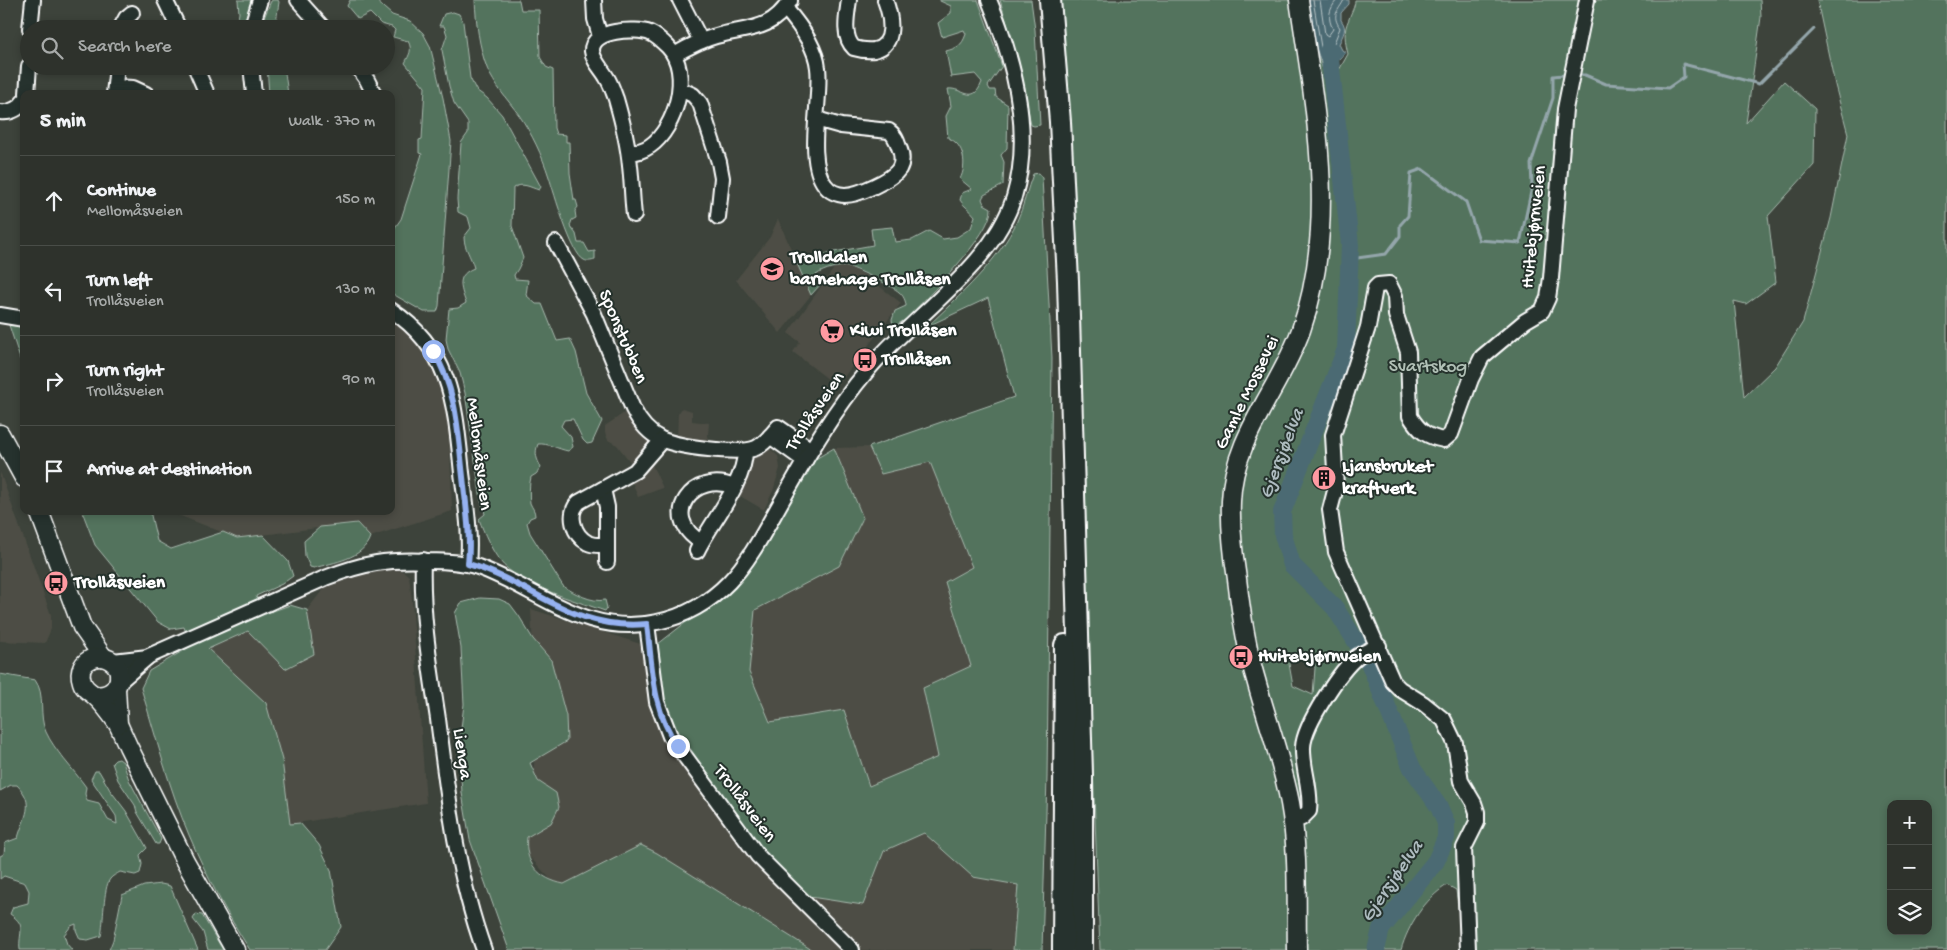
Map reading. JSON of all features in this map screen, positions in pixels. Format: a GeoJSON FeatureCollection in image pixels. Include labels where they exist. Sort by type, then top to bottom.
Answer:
{"type":"FeatureCollection","features":[{"type":"Feature","properties":{"kind":"highway"},"geometry":{"type":"LineString","coordinates":[[1042,0],[1053,122],[1061,283],[1065,686],[1063,950]]}},
{"type":"Feature","properties":{"kind":"highway"},"geometry":{"type":"LineString","coordinates":[[1050,0],[1060,122],[1068,282],[1082,785],[1082,950]]}},
{"type":"Feature","properties":{"kind":"main road","name":"Gamle Mossevei"},"geometry":{"type":"LineString","coordinates":[[1297,950],[1296,864],[1293,821],[1282,768],[1248,650],[1237,582],[1230,509],[1232,483],[1238,459],[1256,418],[1296,343],[1306,314],[1318,252],[1321,200],[1319,147],[1299,0]]}},
{"type":"Feature","properties":{"kind":"main road"},"geometry":{"type":"LineString","coordinates":[[0,434],[20,471]]}},
{"type":"Feature","properties":{"kind":"main road"},"geometry":{"type":"LineString","coordinates":[[40,515],[82,627],[85,664]]}},
{"type":"Feature","properties":{"kind":"main road"},"geometry":{"type":"LineString","coordinates":[[82,627],[108,659],[118,668],[118,724]]}},
{"type":"Feature","properties":{"kind":"main road"},"geometry":{"type":"LineString","coordinates":[[108,659],[93,658],[85,664],[81,672],[82,681],[86,690],[94,695],[118,724],[185,861],[235,950]]}},
{"type":"Feature","properties":{"kind":"main road"},"geometry":{"type":"LineString","coordinates":[[94,695],[108,694],[117,685]]}},
{"type":"Feature","properties":{"kind":"street"},"geometry":{"type":"LineString","coordinates":[[31,20],[33,0]]}},
{"type":"Feature","properties":{"kind":"street"},"geometry":{"type":"LineString","coordinates":[[164,0],[175,20]]}},
{"type":"Feature","properties":{"kind":"street"},"geometry":{"type":"LineString","coordinates":[[254,20],[260,0]]}},
{"type":"Feature","properties":{"kind":"street"},"geometry":{"type":"LineString","coordinates":[[298,0],[316,20]]}},
{"type":"Feature","properties":{"kind":"street"},"geometry":{"type":"LineString","coordinates":[[594,0],[595,19],[600,36]]}},
{"type":"Feature","properties":{"kind":"street"},"geometry":{"type":"LineString","coordinates":[[680,0],[701,40]]}},
{"type":"Feature","properties":{"kind":"street"},"geometry":{"type":"LineString","coordinates":[[849,0],[848,39],[854,48],[866,50],[879,49],[889,39],[890,29],[885,0]]}},
{"type":"Feature","properties":{"kind":"street","name":"Trollåsveien"},"geometry":{"type":"LineString","coordinates":[[117,685],[149,656],[325,578],[360,566],[392,560],[423,560],[468,564],[486,570],[558,608],[582,617],[614,624],[647,624],[670,619],[696,607],[713,596],[731,580],[751,554],[834,414],[869,368],[975,261],[994,238],[1009,211],[1020,172],[1019,118],[1009,60],[989,0]]}},
{"type":"Feature","properties":{"kind":"street","name":"Hvitebjørnveien"},"geometry":{"type":"LineString","coordinates":[[1368,651],[1336,552],[1330,510],[1336,488],[1333,435],[1368,326],[1375,288],[1382,284],[1389,284],[1395,296],[1396,315],[1408,352],[1410,416],[1415,425],[1430,437],[1444,440],[1451,434],[1471,379],[1482,357],[1525,321],[1542,311],[1548,298],[1565,109],[1587,0]]}},
{"type":"Feature","properties":{"kind":"street"},"geometry":{"type":"LineString","coordinates":[[674,54],[701,40],[764,25],[777,18],[788,4],[802,29],[817,63],[816,119],[818,167],[823,184],[830,190],[842,195],[856,192],[888,179],[898,170],[902,163],[896,139],[889,131],[841,126],[816,119]]}},
{"type":"Feature","properties":{"kind":"street"},"geometry":{"type":"LineString","coordinates":[[125,20],[132,13]]}},
{"type":"Feature","properties":{"kind":"street"},"geometry":{"type":"LineString","coordinates":[[629,153],[644,150],[658,139],[668,124],[680,89],[678,66],[674,54],[648,32],[630,31],[600,36],[593,45],[593,55],[613,90],[629,153],[634,215]]}},
{"type":"Feature","properties":{"kind":"street"},"geometry":{"type":"LineString","coordinates":[[27,90],[28,75]]}},
{"type":"Feature","properties":{"kind":"street"},"geometry":{"type":"LineString","coordinates":[[116,75],[115,90],[132,88],[137,90]]}},
{"type":"Feature","properties":{"kind":"street"},"geometry":{"type":"LineString","coordinates":[[200,75],[205,90]]}},
{"type":"Feature","properties":{"kind":"street"},"geometry":{"type":"LineString","coordinates":[[252,75],[254,90]]}},
{"type":"Feature","properties":{"kind":"street"},"geometry":{"type":"LineString","coordinates":[[364,75],[372,90]]}},
{"type":"Feature","properties":{"kind":"street"},"geometry":{"type":"LineString","coordinates":[[680,89],[693,95],[700,103],[719,162],[722,178],[718,217]]}},
{"type":"Feature","properties":{"kind":"street"},"geometry":{"type":"LineString","coordinates":[[0,112],[15,110],[20,105]]}},
{"type":"Feature","properties":{"kind":"street","name":"Sponstubben"},"geometry":{"type":"LineString","coordinates":[[556,243],[594,314],[632,409],[645,427],[662,440],[717,450],[745,451],[762,445],[774,432],[808,456]]}},
{"type":"Feature","properties":{"kind":"street","name":"Mellomåsveien"},"geometry":{"type":"LineString","coordinates":[[395,313],[425,339],[439,360],[449,385],[456,416],[468,523],[468,564]]}},
{"type":"Feature","properties":{"kind":"street"},"geometry":{"type":"LineString","coordinates":[[0,314],[20,318]]}},
{"type":"Feature","properties":{"kind":"street"},"geometry":{"type":"LineString","coordinates":[[607,544],[595,545],[584,541],[577,532],[572,516],[577,504],[635,471],[662,440]]}},
{"type":"Feature","properties":{"kind":"street"},"geometry":{"type":"LineString","coordinates":[[734,487],[717,483],[705,485],[695,490],[685,500],[681,509],[682,520],[699,547],[734,487],[743,466],[745,451]]}},
{"type":"Feature","properties":{"kind":"street"},"geometry":{"type":"LineString","coordinates":[[603,489],[607,507],[608,562]]}},
{"type":"Feature","properties":{"kind":"street","name":"Lienga"},"geometry":{"type":"LineString","coordinates":[[423,560],[424,616],[454,837],[465,890],[484,950]]}},
{"type":"Feature","properties":{"kind":"street","name":"Trollåsveien"},"geometry":{"type":"LineString","coordinates":[[647,624],[657,702],[670,736],[758,856],[852,950]]}},
{"type":"Feature","properties":{"kind":"street"},"geometry":{"type":"LineString","coordinates":[[1293,821],[1302,818],[1309,811],[1308,786],[1303,758],[1303,744],[1308,728],[1320,703],[1368,651],[1400,689],[1424,704],[1444,720],[1455,743],[1461,781],[1478,812],[1477,822],[1464,848],[1468,950]]}},
{"type":"Feature","properties":{"kind":"street","name":"Trollåsveien"},"geometry":{"type":"LineString","coordinates":[[108,659],[149,656]]}},
{"type":"Feature","properties":{"kind":"shaded area","name":"Trolldalen barnehage Trollåsen"},"geometry":{"type":"Polygon","coordinates":[[[778,219],[811,295],[780,333],[736,280],[770,237],[778,219]]]}},
{"type":"Feature","properties":{"kind":"shaded area"},"geometry":{"type":"Polygon","coordinates":[[[835,267],[849,267],[865,275],[901,303],[837,386],[793,352],[800,342],[788,333],[835,267]]]}},
{"type":"Feature","properties":{"kind":"shaded area"},"geometry":{"type":"Polygon","coordinates":[[[395,324],[408,334],[433,366],[443,389],[449,416],[452,511],[370,537],[357,523],[237,538],[178,515],[395,515],[395,324]]]}},
{"type":"Feature","properties":{"kind":"shaded area"},"geometry":{"type":"Polygon","coordinates":[[[682,408],[692,411],[692,421],[709,423],[707,445],[677,441],[678,414],[682,408]]]}},
{"type":"Feature","properties":{"kind":"shaded area"},"geometry":{"type":"Polygon","coordinates":[[[627,411],[654,442],[641,458],[632,464],[617,445],[608,440],[605,433],[605,426],[627,411]]]}},
{"type":"Feature","properties":{"kind":"shaded area"},"geometry":{"type":"Polygon","coordinates":[[[869,447],[881,474],[930,461],[972,567],[945,582],[971,667],[923,688],[938,757],[869,786],[844,710],[770,722],[749,672],[755,610],[839,566],[863,518],[834,448],[869,447]]]}},
{"type":"Feature","properties":{"kind":"shaded area"},"geometry":{"type":"Polygon","coordinates":[[[769,448],[778,456],[780,468],[773,491],[764,510],[735,493],[749,460],[769,448]]]}},
{"type":"Feature","properties":{"kind":"shaded area"},"geometry":{"type":"Polygon","coordinates":[[[651,463],[663,488],[638,497],[633,484],[629,480],[651,463]]]}},
{"type":"Feature","properties":{"kind":"shaded area"},"geometry":{"type":"Polygon","coordinates":[[[0,472],[51,615],[51,629],[45,643],[0,641],[0,472]]]}},
{"type":"Feature","properties":{"kind":"shaded area"},"geometry":{"type":"Polygon","coordinates":[[[383,568],[399,568],[409,576],[426,803],[290,824],[282,760],[207,649],[248,631],[314,654],[307,610],[325,587],[383,568]]]}},
{"type":"Feature","properties":{"kind":"shaded area"},"geometry":{"type":"Polygon","coordinates":[[[531,609],[653,648],[863,905],[884,851],[924,833],[973,877],[1018,885],[1013,950],[800,950],[559,888],[526,853],[537,732],[531,609]]]}},
{"type":"Feature","properties":{"kind":"green space"},"geometry":{"type":"Polygon","coordinates":[[[238,0],[255,0],[247,20],[238,20],[238,0]]]}},
{"type":"Feature","properties":{"kind":"green space"},"geometry":{"type":"Polygon","coordinates":[[[278,0],[279,2],[276,20],[264,20],[264,18],[271,1],[278,0]]]}},
{"type":"Feature","properties":{"kind":"green space"},"geometry":{"type":"Polygon","coordinates":[[[350,0],[375,0],[392,15],[410,21],[423,33],[430,46],[451,141],[439,306],[437,312],[424,312],[395,295],[395,227],[401,219],[422,154],[419,153],[419,140],[422,139],[425,87],[405,63],[409,55],[409,44],[408,41],[395,38],[395,20],[377,20],[370,13],[358,19],[347,6],[350,0]]]}},
{"type":"Feature","properties":{"kind":"green space"},"geometry":{"type":"Polygon","coordinates":[[[475,0],[519,0],[521,10],[539,10],[540,57],[546,67],[553,70],[554,128],[556,134],[566,135],[566,142],[569,142],[570,173],[574,200],[576,200],[578,207],[575,211],[576,218],[572,220],[570,226],[576,234],[578,243],[584,243],[589,252],[595,251],[595,260],[584,260],[574,247],[536,145],[524,122],[497,86],[487,68],[478,34],[475,0]]]}},
{"type":"Feature","properties":{"kind":"green space"},"geometry":{"type":"Polygon","coordinates":[[[940,0],[978,0],[1002,66],[988,86],[990,90],[995,90],[996,97],[1008,105],[1007,148],[1001,155],[1004,162],[1003,185],[984,195],[982,199],[984,204],[991,208],[989,219],[970,249],[942,282],[906,319],[897,325],[893,325],[892,320],[895,311],[906,306],[903,296],[896,290],[849,267],[836,267],[816,275],[820,280],[820,285],[811,295],[795,259],[873,245],[871,229],[892,227],[895,242],[912,240],[929,231],[943,239],[957,237],[971,228],[975,216],[960,200],[962,193],[972,189],[960,179],[964,162],[961,150],[954,141],[948,138],[946,116],[951,106],[948,89],[971,94],[979,89],[982,82],[975,74],[951,77],[946,51],[959,46],[966,34],[964,30],[942,37],[938,23],[951,13],[951,6],[940,0]]]}},
{"type":"Feature","properties":{"kind":"green space"},"geometry":{"type":"Polygon","coordinates":[[[1000,0],[1031,0],[1035,30],[1040,125],[1031,125],[1020,67],[1000,0]]]}},
{"type":"Feature","properties":{"kind":"green space","name":"Svartskog"},"geometry":{"type":"Polygon","coordinates":[[[1050,0],[1310,0],[1316,49],[1325,76],[1338,72],[1348,54],[1345,32],[1355,0],[1760,0],[1761,17],[1746,123],[1784,81],[1815,109],[1814,165],[1768,216],[1776,282],[1746,304],[1734,301],[1744,397],[1775,367],[1803,322],[1831,218],[1848,134],[1835,85],[1817,0],[1947,0],[1947,950],[1463,950],[1456,890],[1447,885],[1418,913],[1408,931],[1401,950],[1100,950],[1077,349],[1050,0]],[[1292,654],[1289,664],[1293,686],[1313,695],[1315,668],[1313,654],[1292,654]]]}},
{"type":"Feature","properties":{"kind":"green space"},"geometry":{"type":"Polygon","coordinates":[[[453,12],[459,14],[463,22],[470,78],[476,90],[487,98],[502,115],[541,187],[539,190],[523,185],[513,188],[512,226],[523,258],[514,275],[515,279],[528,280],[526,295],[536,304],[542,304],[557,341],[570,339],[576,352],[586,393],[602,421],[592,443],[587,444],[583,440],[573,419],[564,420],[561,426],[571,437],[573,447],[568,451],[549,445],[538,444],[536,454],[541,468],[531,477],[529,490],[530,503],[535,516],[530,518],[527,523],[530,533],[563,586],[589,599],[605,600],[607,608],[605,611],[534,585],[509,570],[494,551],[479,519],[485,514],[481,500],[465,393],[460,373],[448,349],[446,339],[449,309],[458,308],[466,303],[461,282],[464,274],[474,268],[465,245],[464,237],[471,228],[468,217],[458,212],[457,199],[461,143],[468,133],[468,123],[454,103],[442,50],[447,35],[444,26],[439,26],[444,14],[453,12]]]}},
{"type":"Feature","properties":{"kind":"green space"},"geometry":{"type":"Polygon","coordinates":[[[268,75],[285,75],[287,90],[269,90],[268,75]]]}},
{"type":"Feature","properties":{"kind":"green space"},"geometry":{"type":"Polygon","coordinates":[[[1038,173],[1042,178],[1052,358],[1047,777],[1042,950],[1013,950],[1018,885],[973,877],[924,833],[884,851],[863,905],[804,896],[751,848],[661,713],[653,648],[741,579],[807,464],[834,448],[863,518],[839,566],[755,610],[749,672],[770,722],[844,710],[869,786],[938,757],[923,688],[971,666],[945,582],[972,567],[930,462],[881,474],[869,447],[1014,397],[988,298],[928,326],[965,290],[1000,250],[1010,236],[1017,221],[1033,174],[1038,173]]]}},
{"type":"Feature","properties":{"kind":"green space"},"geometry":{"type":"Polygon","coordinates":[[[8,322],[20,323],[20,359],[8,322]]]}},
{"type":"Feature","properties":{"kind":"green space"},"geometry":{"type":"Polygon","coordinates":[[[84,515],[151,515],[157,541],[171,549],[223,532],[237,538],[263,535],[288,561],[293,576],[282,584],[256,596],[265,614],[290,605],[307,610],[314,654],[285,669],[248,631],[208,649],[266,703],[282,760],[290,824],[300,823],[319,845],[331,870],[341,927],[325,950],[250,950],[225,908],[202,865],[175,799],[141,688],[149,671],[191,646],[184,627],[171,629],[158,622],[95,545],[84,515]]]}},
{"type":"Feature","properties":{"kind":"green space"},"geometry":{"type":"Polygon","coordinates":[[[357,523],[370,537],[361,550],[339,561],[314,568],[310,567],[305,556],[304,541],[320,527],[357,523]]]}},
{"type":"Feature","properties":{"kind":"green space"},"geometry":{"type":"Polygon","coordinates":[[[480,598],[499,599],[510,604],[519,616],[533,639],[551,660],[566,716],[567,741],[530,763],[538,781],[556,793],[559,807],[551,823],[527,837],[528,855],[535,868],[547,878],[564,884],[641,845],[657,853],[812,950],[509,950],[470,840],[462,793],[459,745],[464,704],[461,648],[455,613],[461,603],[480,598]]]}},
{"type":"Feature","properties":{"kind":"green space"},"geometry":{"type":"Polygon","coordinates":[[[0,674],[35,680],[40,692],[42,719],[46,732],[59,753],[86,787],[87,801],[99,804],[108,820],[117,824],[116,816],[91,779],[95,771],[99,771],[110,790],[126,811],[147,848],[140,855],[142,864],[140,873],[135,875],[120,872],[110,879],[106,890],[101,936],[88,940],[80,939],[76,930],[76,924],[71,926],[64,935],[67,944],[72,950],[20,950],[21,926],[16,918],[10,914],[13,907],[28,903],[29,891],[25,883],[4,876],[0,879],[0,856],[4,854],[5,843],[18,838],[27,810],[27,804],[23,792],[17,785],[11,785],[0,791],[0,674]]]}},
{"type":"Feature","properties":{"kind":"green space"},"geometry":{"type":"Polygon","coordinates":[[[119,759],[123,762],[129,780],[161,839],[159,844],[156,844],[137,812],[135,805],[118,780],[112,763],[119,759]]]}},
{"type":"Feature","properties":{"kind":"green space"},"geometry":{"type":"Polygon","coordinates":[[[161,884],[170,886],[198,950],[109,950],[113,940],[122,895],[144,886],[161,884]]]}},
{"type":"Feature","properties":{"kind":"green space"},"geometry":{"type":"Polygon","coordinates":[[[196,914],[202,915],[223,950],[208,950],[203,932],[193,919],[196,914]]]}},
{"type":"Feature","properties":{"kind":"water"},"geometry":{"type":"Polygon","coordinates":[[[1308,0],[1349,0],[1349,4],[1341,13],[1344,29],[1339,44],[1346,53],[1338,60],[1332,74],[1325,73],[1316,48],[1308,0]]]}},
{"type":"Feature","properties":{"kind":"waterway"},"geometry":{"type":"LineString","coordinates":[[1581,75],[1606,84],[1668,88],[1684,77],[1683,64],[1759,84],[1814,29]]}},
{"type":"Feature","properties":{"kind":"waterway","name":"Gjersjøelva"},"geometry":{"type":"LineString","coordinates":[[1329,50],[1350,245],[1346,349],[1282,512],[1283,535],[1292,565],[1335,608],[1369,662],[1412,768],[1439,807],[1446,823],[1446,838],[1436,861],[1381,929],[1376,950]]}},
{"type":"Feature","properties":{"kind":"waterway"},"geometry":{"type":"LineString","coordinates":[[1350,259],[1386,254],[1400,236],[1400,225],[1408,216],[1411,173],[1422,169],[1466,202],[1479,240],[1520,243],[1532,187],[1531,164],[1553,98],[1553,76],[1563,75]]}},
{"type":"Feature","properties":{"kind":"place","name":"Trolldalen barnehage Trollåsen"},"geometry":{"type":"Point","coordinates":[772,269]}},
{"type":"Feature","properties":{"kind":"place","name":"Kiwi Trollåsen"},"geometry":{"type":"Point","coordinates":[832,331]}},
{"type":"Feature","properties":{"kind":"place","name":"Trollåsen"},"geometry":{"type":"Point","coordinates":[865,360]}},
{"type":"Feature","properties":{"kind":"place","name":"Ljansbruket kraftverk"},"geometry":{"type":"Point","coordinates":[1324,478]}},
{"type":"Feature","properties":{"kind":"place","name":"Trollåsveien"},"geometry":{"type":"Point","coordinates":[56,583]}},
{"type":"Feature","properties":{"kind":"place","name":"Hvitebjørnveien"},"geometry":{"type":"Point","coordinates":[1241,657]}},
{"type":"Feature","properties":{"kind":"route"},"geometry":{"type":"LineString","coordinates":[[433,351],[446,376],[456,416],[468,523],[468,564],[486,570],[558,608],[582,617],[614,624],[647,624],[659,711],[670,736],[678,746]]}}]}
